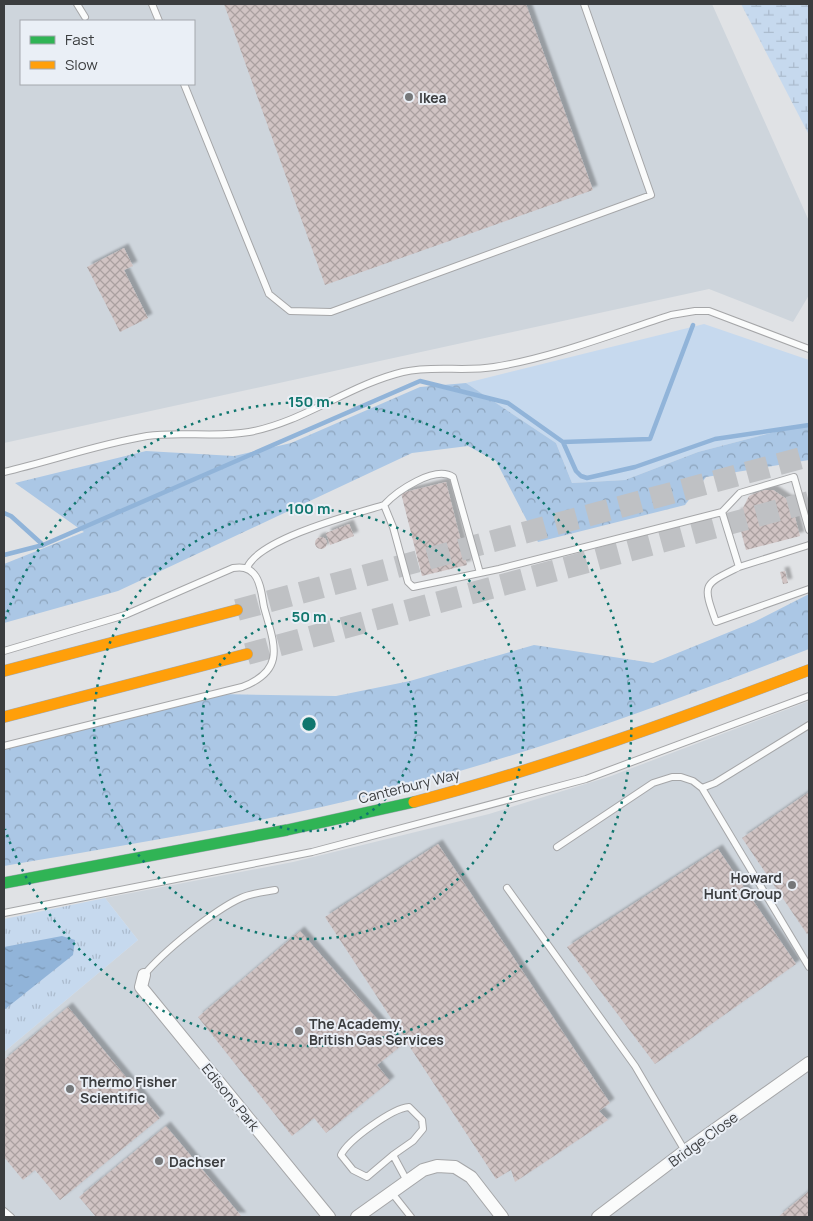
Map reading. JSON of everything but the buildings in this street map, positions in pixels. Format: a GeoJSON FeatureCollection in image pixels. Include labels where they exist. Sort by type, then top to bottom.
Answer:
{"type":"FeatureCollection","features":[{"type":"Feature","properties":{"kind":"highway"},"geometry":{"type":"LineString","coordinates":[[4,670],[237,610]]}},
{"type":"Feature","properties":{"kind":"highway"},"geometry":{"type":"LineString","coordinates":[[4,716],[247,654]]}},
{"type":"Feature","properties":{"kind":"highway","name":"Canterbury Way"},"geometry":{"type":"LineString","coordinates":[[4,883],[313,826],[457,790],[584,751],[809,670]]}},
{"type":"Feature","properties":{"kind":"street","name":"Edisons Park"},"geometry":{"type":"LineString","coordinates":[[144,975],[141,987],[329,1217]]}},
{"type":"Feature","properties":{"kind":"street","name":"Bridge Close"},"geometry":{"type":"LineString","coordinates":[[598,1217],[685,1151],[809,1063]]}},
{"type":"Feature","properties":{"kind":"street"},"geometry":{"type":"LineString","coordinates":[[356,1217],[423,1170],[437,1166],[454,1167],[471,1177],[502,1217]]}},
{"type":"Feature","properties":{"kind":"lane"},"geometry":{"type":"LineString","coordinates":[[77,4],[85,17]]}},
{"type":"Feature","properties":{"kind":"lane"},"geometry":{"type":"LineString","coordinates":[[152,4],[159,20]]}},
{"type":"Feature","properties":{"kind":"lane"},"geometry":{"type":"LineString","coordinates":[[184,85],[269,294],[290,310],[330,312],[652,195],[584,4]]}},
{"type":"Feature","properties":{"kind":"lane"},"geometry":{"type":"LineString","coordinates":[[4,472],[148,436],[223,436],[250,432],[283,423],[332,402],[370,382],[404,372],[492,368],[523,362],[671,315],[695,311],[709,312],[809,349]]}},
{"type":"Feature","properties":{"kind":"lane"},"geometry":{"type":"LineString","coordinates":[[247,568],[252,557],[290,537],[340,517],[384,505],[396,491],[412,483],[441,474],[453,477],[480,573]]}},
{"type":"Feature","properties":{"kind":"lane"},"geometry":{"type":"LineString","coordinates":[[384,505],[393,527],[408,582],[413,587],[480,573],[722,512],[740,493],[794,477],[809,530]]}},
{"type":"Feature","properties":{"kind":"lane"},"geometry":{"type":"LineString","coordinates":[[722,512],[738,567]]}},
{"type":"Feature","properties":{"kind":"lane"},"geometry":{"type":"LineString","coordinates":[[809,545],[738,567],[710,582],[707,588],[707,596],[716,622],[809,589]]}},
{"type":"Feature","properties":{"kind":"lane"},"geometry":{"type":"LineString","coordinates":[[4,651],[125,615],[233,568],[247,568],[258,580],[276,652],[269,669],[259,679],[242,687],[4,746]]}},
{"type":"Feature","properties":{"kind":"lane"},"geometry":{"type":"LineString","coordinates":[[4,913],[312,852],[586,779],[809,696]]}},
{"type":"Feature","properties":{"kind":"lane"},"geometry":{"type":"LineString","coordinates":[[702,788],[715,783],[809,725]]}},
{"type":"Feature","properties":{"kind":"lane"},"geometry":{"type":"LineString","coordinates":[[556,847],[653,783],[672,777],[681,777],[693,781],[702,788],[809,967]]}},
{"type":"Feature","properties":{"kind":"lane"},"geometry":{"type":"LineString","coordinates":[[507,888],[635,1066],[685,1151]]}},
{"type":"Feature","properties":{"kind":"lane"},"geometry":{"type":"LineString","coordinates":[[144,975],[155,962],[226,906],[244,896],[275,890]]}},
{"type":"Feature","properties":{"kind":"lane"},"geometry":{"type":"LineString","coordinates":[[409,1107],[422,1120],[423,1129],[413,1141],[393,1155],[367,1177],[352,1170],[341,1155],[344,1148],[400,1108],[409,1107]]}},
{"type":"Feature","properties":{"kind":"lane"},"geometry":{"type":"LineString","coordinates":[[393,1155],[407,1181]]}},
{"type":"Feature","properties":{"kind":"lane"},"geometry":{"type":"LineString","coordinates":[[392,1193],[410,1217]]}},
{"type":"Feature","properties":{"kind":"lane"},"geometry":{"type":"LineString","coordinates":[[4,1211],[11,1217]]}},
{"type":"Feature","properties":{"kind":"shaded area"},"geometry":{"type":"Polygon","coordinates":[[[4,4],[712,4],[809,221],[809,295],[793,322],[709,289],[4,443],[4,4]]]}},
{"type":"Feature","properties":{"kind":"shaded area"},"geometry":{"type":"Polygon","coordinates":[[[809,701],[809,1217],[4,1217],[4,1052],[138,940],[105,898],[293,862],[489,814],[611,776],[809,701]]]}},
{"type":"Feature","properties":{"kind":"green space"},"geometry":{"type":"Polygon","coordinates":[[[741,4],[809,4],[809,135],[741,4]]]}},
{"type":"Feature","properties":{"kind":"green space"},"geometry":{"type":"Polygon","coordinates":[[[704,324],[809,360],[809,425],[801,425],[698,452],[625,480],[572,483],[556,443],[466,383],[704,324]]]}},
{"type":"Feature","properties":{"kind":"green space"},"geometry":{"type":"Polygon","coordinates":[[[466,383],[556,443],[572,483],[625,480],[698,452],[801,425],[809,425],[809,460],[706,477],[685,505],[538,542],[496,461],[468,446],[412,453],[118,591],[4,623],[4,564],[84,532],[15,483],[146,451],[234,456],[291,443],[420,387],[466,383]]]}},
{"type":"Feature","properties":{"kind":"green space"},"geometry":{"type":"Polygon","coordinates":[[[809,594],[809,649],[604,725],[500,759],[347,801],[201,832],[4,866],[4,747],[216,694],[336,696],[410,681],[534,645],[653,663],[754,622],[809,594]]]}},
{"type":"Feature","properties":{"kind":"green space"},"geometry":{"type":"Polygon","coordinates":[[[105,898],[138,940],[4,1052],[4,919],[105,898]]]}},
{"type":"Feature","properties":{"kind":"water"},"geometry":{"type":"Polygon","coordinates":[[[62,936],[75,940],[73,955],[4,1010],[4,947],[62,936]]]}},
{"type":"Feature","properties":{"kind":"waterway"},"geometry":{"type":"LineString","coordinates":[[563,442],[650,439],[693,325]]}},
{"type":"Feature","properties":{"kind":"waterway"},"geometry":{"type":"LineString","coordinates":[[4,555],[43,545],[420,381],[508,403],[563,442],[576,471],[581,476],[587,478],[635,467],[715,439],[809,425]]}},
{"type":"Feature","properties":{"kind":"waterway"},"geometry":{"type":"LineString","coordinates":[[4,513],[11,516],[43,545]]}},
{"type":"Feature","properties":{"kind":"tunnel"},"geometry":{"type":"LineString","coordinates":[[237,610],[809,456]]}},
{"type":"Feature","properties":{"kind":"tunnel"},"geometry":{"type":"LineString","coordinates":[[247,654],[809,502]]}},
{"type":"Feature","properties":{"kind":"traffic: fast"},"geometry":{"type":"LineString","coordinates":[[4,883],[287,830],[414,802]]}},
{"type":"Feature","properties":{"kind":"traffic: slow"},"geometry":{"type":"LineString","coordinates":[[4,671],[237,610]]}},
{"type":"Feature","properties":{"kind":"traffic: slow"},"geometry":{"type":"LineString","coordinates":[[4,717],[247,654]]}},
{"type":"Feature","properties":{"kind":"traffic: slow"},"geometry":{"type":"LineString","coordinates":[[414,802],[564,758],[809,670]]}},
{"type":"Feature","properties":{"kind":"place","name":"Ikea"},"geometry":{"type":"Point","coordinates":[409,97]}},
{"type":"Feature","properties":{"kind":"place","name":"Howard Hunt Group"},"geometry":{"type":"Point","coordinates":[792,885]}},
{"type":"Feature","properties":{"kind":"place","name":"The Academy, British Gas Services"},"geometry":{"type":"Point","coordinates":[299,1031]}},
{"type":"Feature","properties":{"kind":"place","name":"Thermo Fisher Scientific"},"geometry":{"type":"Point","coordinates":[70,1089]}},
{"type":"Feature","properties":{"kind":"place","name":"Dachser"},"geometry":{"type":"Point","coordinates":[159,1161]}}]}
